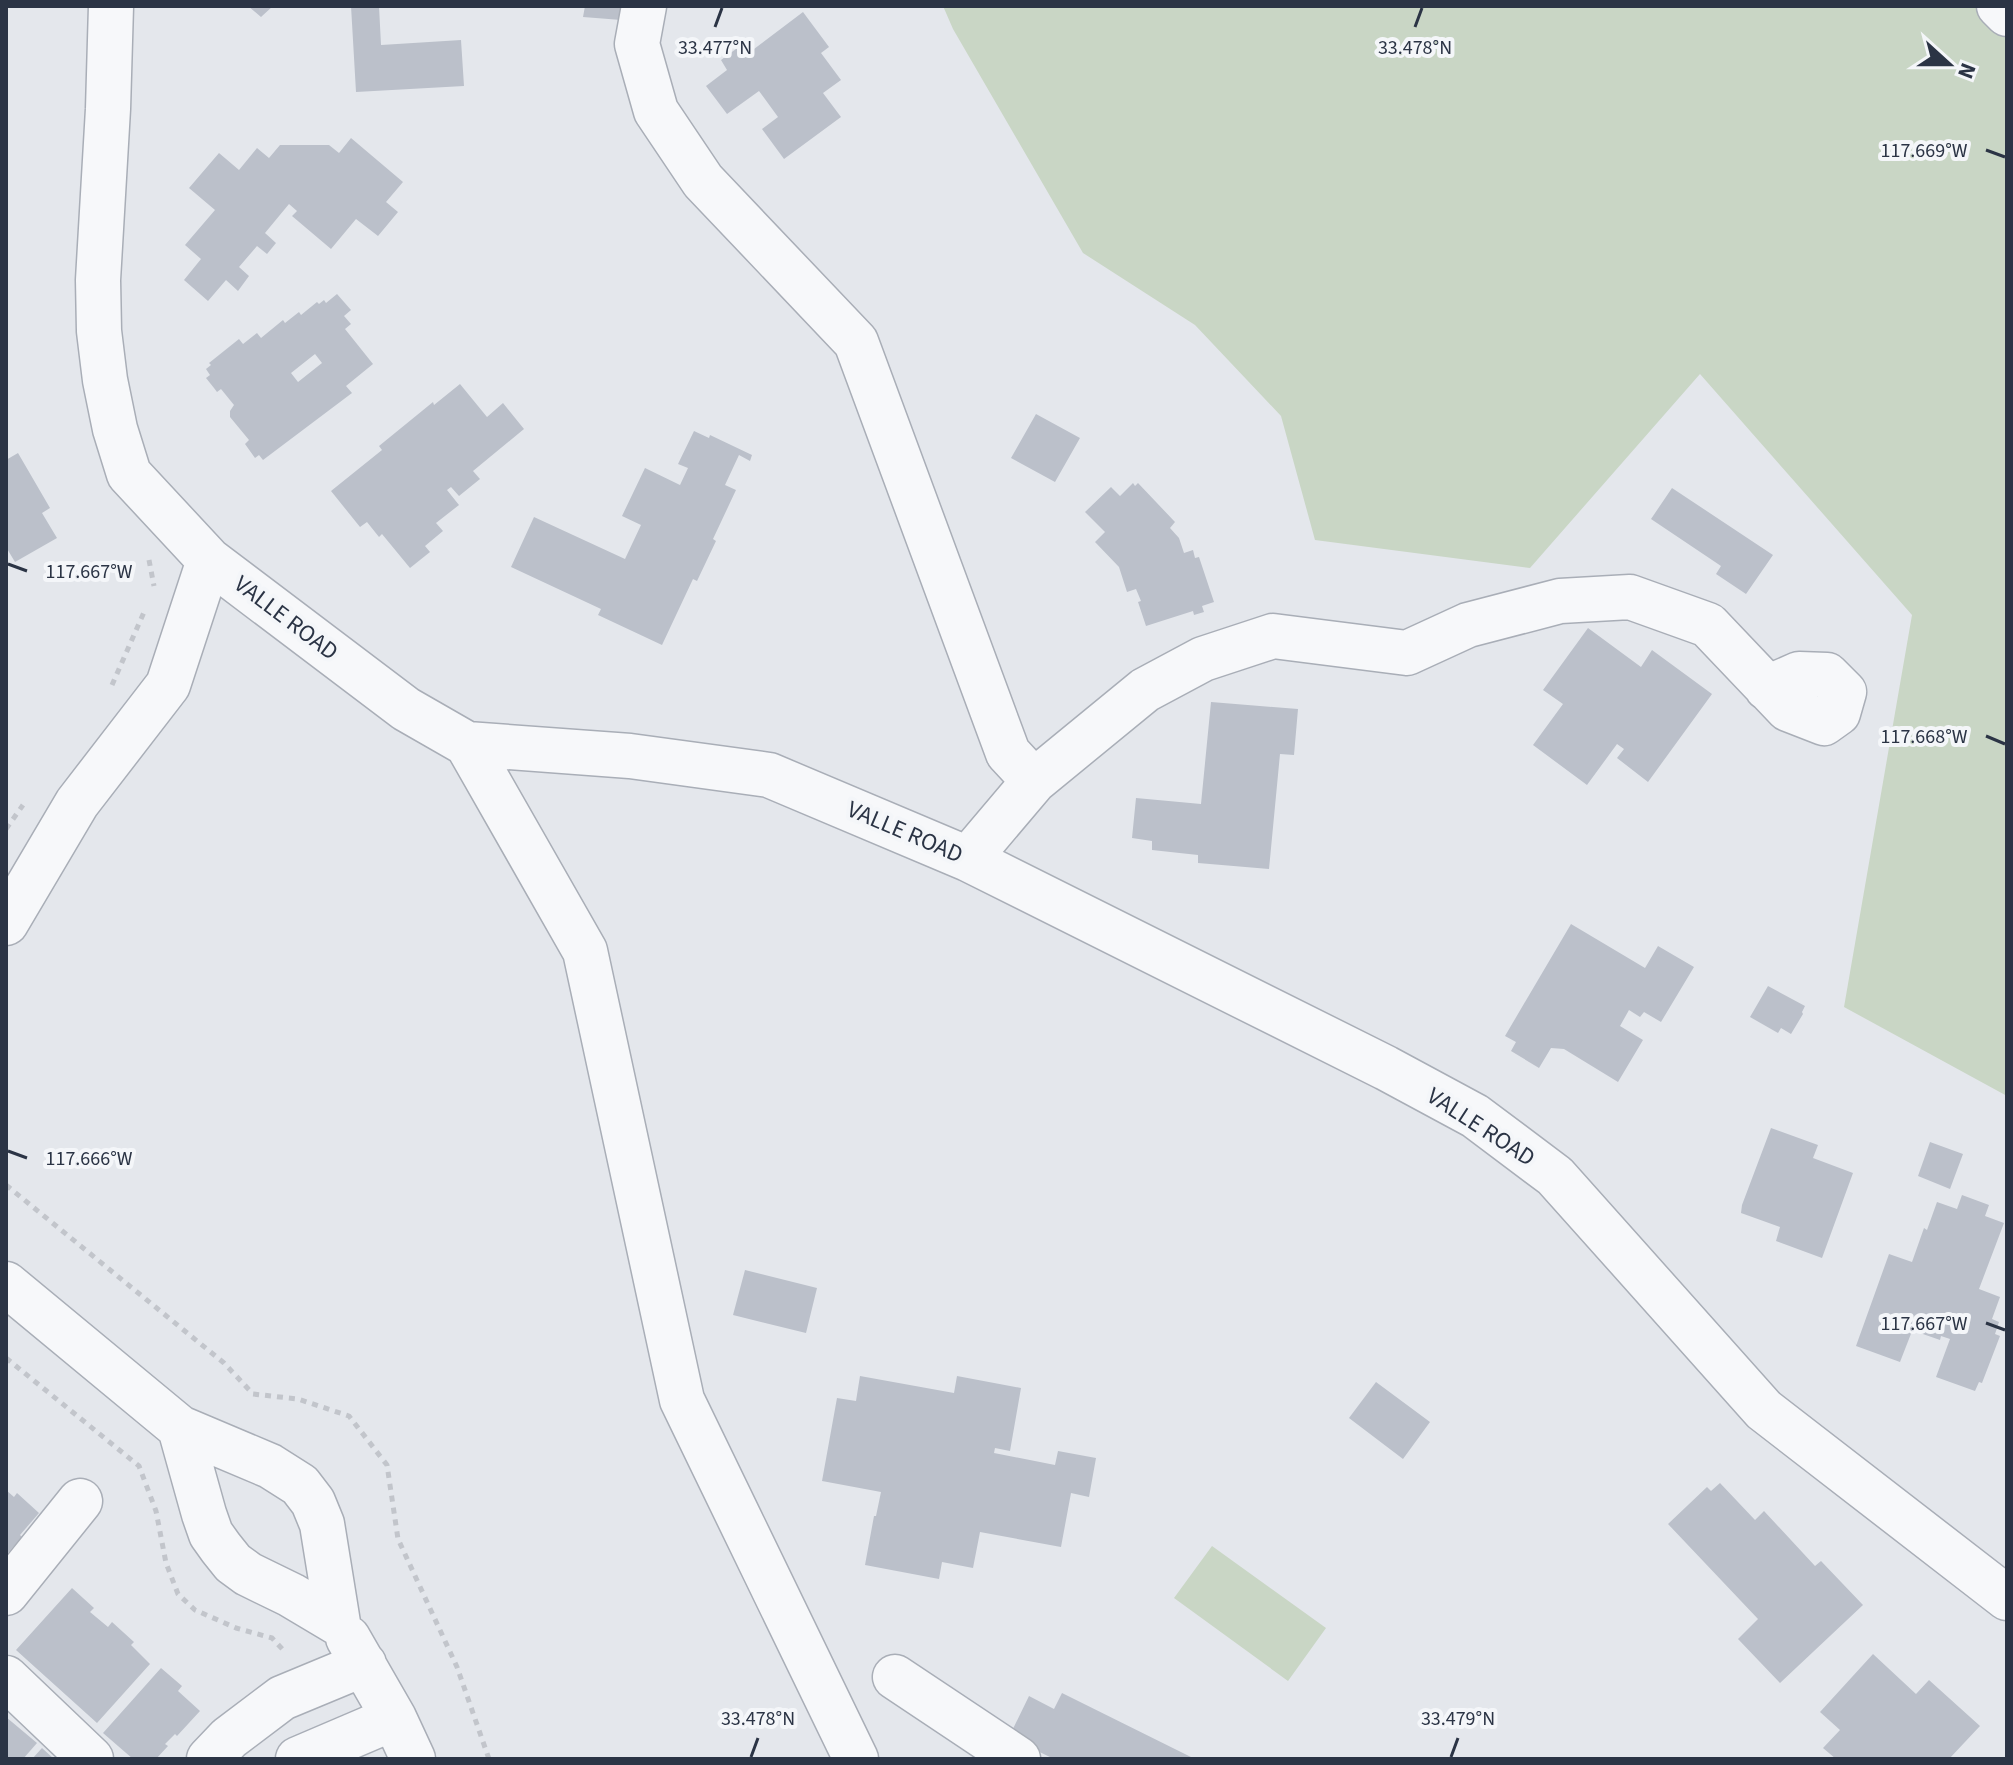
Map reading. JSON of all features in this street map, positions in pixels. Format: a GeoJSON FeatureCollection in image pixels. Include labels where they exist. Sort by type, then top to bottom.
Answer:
{"type":"FeatureCollection","features":[{"type":"Feature","properties":{"kind":"street","name":"VALLE ROAD"},"geometry":{"type":"LineString","coordinates":[[111,6],[98,280],[99,331],[105,380],[115,429],[129,474],[209,560],[406,709],[467,744],[630,756],[769,775],[968,859],[1386,1068],[1475,1116],[1555,1176],[1764,1410],[2007,1598]]}},
{"type":"Feature","properties":{"kind":"street"},"geometry":{"type":"LineString","coordinates":[[644,6],[637,44],[656,111],[703,181],[856,342],[1008,753],[1034,781]]}},
{"type":"Feature","properties":{"kind":"street"},"geometry":{"type":"LineString","coordinates":[[1999,6],[2007,14]]}},
{"type":"Feature","properties":{"kind":"street"},"geometry":{"type":"LineString","coordinates":[[6,923],[77,803],[168,685],[209,560]]}},
{"type":"Feature","properties":{"kind":"street"},"geometry":{"type":"LineString","coordinates":[[968,859],[1034,781],[1145,690],[1203,659],[1273,636],[1407,653],[1468,625],[1560,601],[1630,597],[1708,625],[1767,688]]}},
{"type":"Feature","properties":{"kind":"street"},"geometry":{"type":"LineString","coordinates":[[467,744],[585,951],[682,1400],[856,1759]]}},
{"type":"Feature","properties":{"kind":"street"},"geometry":{"type":"LineString","coordinates":[[6,1284],[180,1428],[270,1466],[300,1485],[313,1502],[322,1524],[338,1623],[394,1718],[413,1759]]}},
{"type":"Feature","properties":{"kind":"street"},"geometry":{"type":"LineString","coordinates":[[180,1428],[211,1534],[233,1563],[338,1623]]}},
{"type":"Feature","properties":{"kind":"street"},"geometry":{"type":"LineString","coordinates":[[6,1593],[80,1501]]}},
{"type":"Feature","properties":{"kind":"street"},"geometry":{"type":"LineString","coordinates":[[209,1759],[229,1738],[282,1698],[364,1664]]}},
{"type":"Feature","properties":{"kind":"street"},"geometry":{"type":"LineString","coordinates":[[895,1677],[1018,1759]]}},
{"type":"Feature","properties":{"kind":"street"},"geometry":{"type":"LineString","coordinates":[[6,1678],[91,1759]]}},
{"type":"Feature","properties":{"kind":"street"},"geometry":{"type":"LineString","coordinates":[[298,1759],[394,1718]]}},
{"type":"Feature","properties":{"kind":"green space"},"geometry":{"type":"Polygon","coordinates":[[[943,6],[2007,6],[2007,1096],[1844,1007],[1912,615],[1700,374],[1530,568],[1315,540],[1281,416],[1195,325],[1083,253],[953,29],[943,6]]]}},
{"type":"Feature","properties":{"kind":"green space"},"geometry":{"type":"Polygon","coordinates":[[[1212,1546],[1326,1628],[1288,1681],[1174,1598],[1212,1546]]]}},
{"type":"Feature","properties":{"kind":"building"},"geometry":{"type":"Polygon","coordinates":[[[248,6],[273,6],[261,17],[248,6]]]}},
{"type":"Feature","properties":{"kind":"building"},"geometry":{"type":"Polygon","coordinates":[[[351,6],[379,6],[381,45],[461,40],[464,86],[356,92],[351,6]]]}},
{"type":"Feature","properties":{"kind":"building"},"geometry":{"type":"Polygon","coordinates":[[[585,6],[635,6],[634,21],[583,17],[585,6]]]}},
{"type":"Feature","properties":{"kind":"building"},"geometry":{"type":"Polygon","coordinates":[[[803,12],[829,47],[821,53],[841,80],[823,93],[841,117],[784,159],[762,129],[778,117],[759,91],[727,114],[706,86],[727,70],[721,60],[740,46],[744,52],[748,49],[750,52],[803,12]]]}},
{"type":"Feature","properties":{"kind":"building"},"geometry":{"type":"Polygon","coordinates":[[[351,138],[403,182],[386,202],[398,212],[378,236],[356,219],[331,249],[292,216],[297,211],[289,204],[265,233],[276,243],[267,254],[257,246],[239,267],[249,276],[238,291],[226,280],[208,301],[184,280],[201,259],[185,245],[215,210],[189,188],[219,153],[239,170],[257,148],[269,158],[280,145],[329,145],[339,153],[351,138]]]}},
{"type":"Feature","properties":{"kind":"building"},"geometry":{"type":"Polygon","coordinates":[[[337,294],[351,310],[344,316],[351,324],[345,329],[373,364],[346,386],[352,393],[263,460],[259,455],[255,458],[245,444],[249,440],[230,417],[234,405],[221,389],[217,392],[206,378],[210,375],[206,369],[211,365],[209,363],[239,339],[243,344],[257,333],[261,338],[283,320],[285,323],[299,312],[301,315],[317,302],[319,304],[324,300],[326,303],[337,294]],[[315,354],[291,373],[298,382],[322,363],[315,354]]]}},
{"type":"Feature","properties":{"kind":"building"},"geometry":{"type":"Polygon","coordinates":[[[460,384],[487,417],[503,403],[524,429],[473,471],[480,479],[459,496],[451,487],[447,490],[459,505],[436,523],[443,531],[425,546],[430,552],[410,568],[382,534],[379,537],[367,522],[360,527],[331,491],[382,450],[379,446],[460,384]]]}},
{"type":"Feature","properties":{"kind":"building"},"geometry":{"type":"Polygon","coordinates":[[[1036,414],[1080,438],[1055,482],[1011,458],[1036,414]]]}},
{"type":"Feature","properties":{"kind":"building"},"geometry":{"type":"Polygon","coordinates":[[[694,431],[709,438],[710,435],[752,455],[750,461],[739,455],[725,485],[736,490],[713,539],[716,541],[697,581],[693,579],[662,645],[598,615],[601,609],[511,567],[534,517],[625,559],[641,525],[622,516],[645,468],[680,485],[688,468],[678,464],[694,431]]]}},
{"type":"Feature","properties":{"kind":"building"},"geometry":{"type":"Polygon","coordinates":[[[18,453],[50,508],[42,513],[57,538],[15,562],[6,547],[6,460],[18,453]]]}},
{"type":"Feature","properties":{"kind":"building"},"geometry":{"type":"Polygon","coordinates":[[[1133,483],[1135,486],[1138,483],[1175,522],[1170,528],[1179,538],[1184,553],[1193,550],[1195,558],[1199,557],[1214,602],[1202,606],[1204,612],[1194,615],[1193,611],[1146,626],[1136,589],[1127,592],[1119,567],[1095,542],[1105,532],[1085,512],[1111,487],[1120,496],[1133,483]]]}},
{"type":"Feature","properties":{"kind":"building"},"geometry":{"type":"Polygon","coordinates":[[[1672,488],[1773,555],[1746,594],[1716,574],[1721,566],[1651,519],[1672,488]]]}},
{"type":"Feature","properties":{"kind":"building"},"geometry":{"type":"Polygon","coordinates":[[[1588,628],[1641,667],[1652,650],[1712,694],[1648,782],[1617,758],[1624,749],[1617,744],[1587,785],[1533,745],[1563,704],[1543,690],[1588,628]]]}},
{"type":"Feature","properties":{"kind":"building"},"geometry":{"type":"Polygon","coordinates":[[[1211,702],[1298,709],[1294,755],[1280,754],[1269,869],[1198,863],[1198,855],[1152,850],[1152,841],[1132,838],[1136,798],[1201,804],[1211,702]]]}},
{"type":"Feature","properties":{"kind":"building"},"geometry":{"type":"Polygon","coordinates":[[[1571,924],[1645,968],[1658,946],[1694,967],[1661,1022],[1644,1012],[1640,1017],[1629,1010],[1620,1026],[1643,1040],[1618,1082],[1564,1049],[1551,1048],[1539,1068],[1511,1051],[1516,1042],[1505,1036],[1571,924]]]}},
{"type":"Feature","properties":{"kind":"building"},"geometry":{"type":"Polygon","coordinates":[[[1768,986],[1805,1006],[1791,1034],[1781,1028],[1778,1033],[1750,1017],[1768,986]]]}},
{"type":"Feature","properties":{"kind":"building"},"geometry":{"type":"Polygon","coordinates":[[[1771,1128],[1818,1145],[1813,1158],[1853,1173],[1822,1258],[1776,1241],[1780,1227],[1741,1213],[1771,1128]]]}},
{"type":"Feature","properties":{"kind":"building"},"geometry":{"type":"Polygon","coordinates":[[[1930,1142],[1963,1154],[1950,1189],[1918,1176],[1930,1142]]]}},
{"type":"Feature","properties":{"kind":"building"},"geometry":{"type":"Polygon","coordinates":[[[1962,1195],[1989,1205],[1985,1216],[2004,1223],[1979,1289],[2000,1297],[1992,1319],[1999,1322],[1995,1334],[2000,1336],[1982,1383],[1979,1382],[1975,1391],[1936,1377],[1950,1339],[1941,1336],[1940,1340],[1920,1333],[1922,1328],[1914,1326],[1900,1362],[1856,1346],[1889,1254],[1912,1262],[1937,1202],[1957,1209],[1962,1195]]]}},
{"type":"Feature","properties":{"kind":"building"},"geometry":{"type":"Polygon","coordinates":[[[745,1270],[817,1288],[806,1333],[733,1315],[745,1270]]]}},
{"type":"Feature","properties":{"kind":"building"},"geometry":{"type":"Polygon","coordinates":[[[860,1376],[954,1393],[957,1376],[1021,1388],[1010,1451],[995,1448],[994,1453],[1055,1465],[1058,1451],[1096,1458],[1089,1497],[1071,1493],[1061,1547],[980,1532],[973,1568],[942,1562],[939,1579],[865,1565],[881,1492],[822,1481],[837,1398],[856,1401],[860,1376]]]}},
{"type":"Feature","properties":{"kind":"building"},"geometry":{"type":"Polygon","coordinates":[[[1376,1382],[1430,1422],[1403,1459],[1349,1418],[1376,1382]]]}},
{"type":"Feature","properties":{"kind":"building"},"geometry":{"type":"Polygon","coordinates":[[[1720,1483],[1755,1520],[1764,1511],[1815,1566],[1821,1561],[1863,1605],[1780,1683],[1738,1639],[1758,1619],[1668,1524],[1707,1487],[1711,1491],[1720,1483]]]}},
{"type":"Feature","properties":{"kind":"building"},"geometry":{"type":"Polygon","coordinates":[[[6,1490],[14,1497],[17,1493],[39,1513],[6,1555],[6,1490]]]}},
{"type":"Feature","properties":{"kind":"building"},"geometry":{"type":"Polygon","coordinates":[[[72,1588],[94,1608],[90,1612],[108,1627],[112,1622],[134,1642],[131,1645],[150,1664],[97,1723],[16,1650],[72,1588]]]}},
{"type":"Feature","properties":{"kind":"building"},"geometry":{"type":"Polygon","coordinates":[[[1873,1654],[1916,1694],[1929,1680],[1980,1726],[1949,1759],[1836,1759],[1823,1748],[1840,1730],[1820,1712],[1873,1654]]]}},
{"type":"Feature","properties":{"kind":"building"},"geometry":{"type":"Polygon","coordinates":[[[161,1668],[182,1686],[178,1691],[200,1711],[177,1736],[175,1734],[165,1744],[168,1746],[156,1759],[133,1759],[103,1733],[161,1668]]]}},
{"type":"Feature","properties":{"kind":"building"},"geometry":{"type":"Polygon","coordinates":[[[1062,1693],[1195,1759],[1054,1759],[1009,1737],[1029,1696],[1054,1709],[1062,1693]]]}},
{"type":"Feature","properties":{"kind":"building"},"geometry":{"type":"Polygon","coordinates":[[[6,1717],[37,1743],[23,1759],[6,1759],[6,1717]]]}},
{"type":"Feature","properties":{"kind":"building"},"geometry":{"type":"Polygon","coordinates":[[[42,1748],[54,1759],[32,1759],[42,1748]]]}}]}
